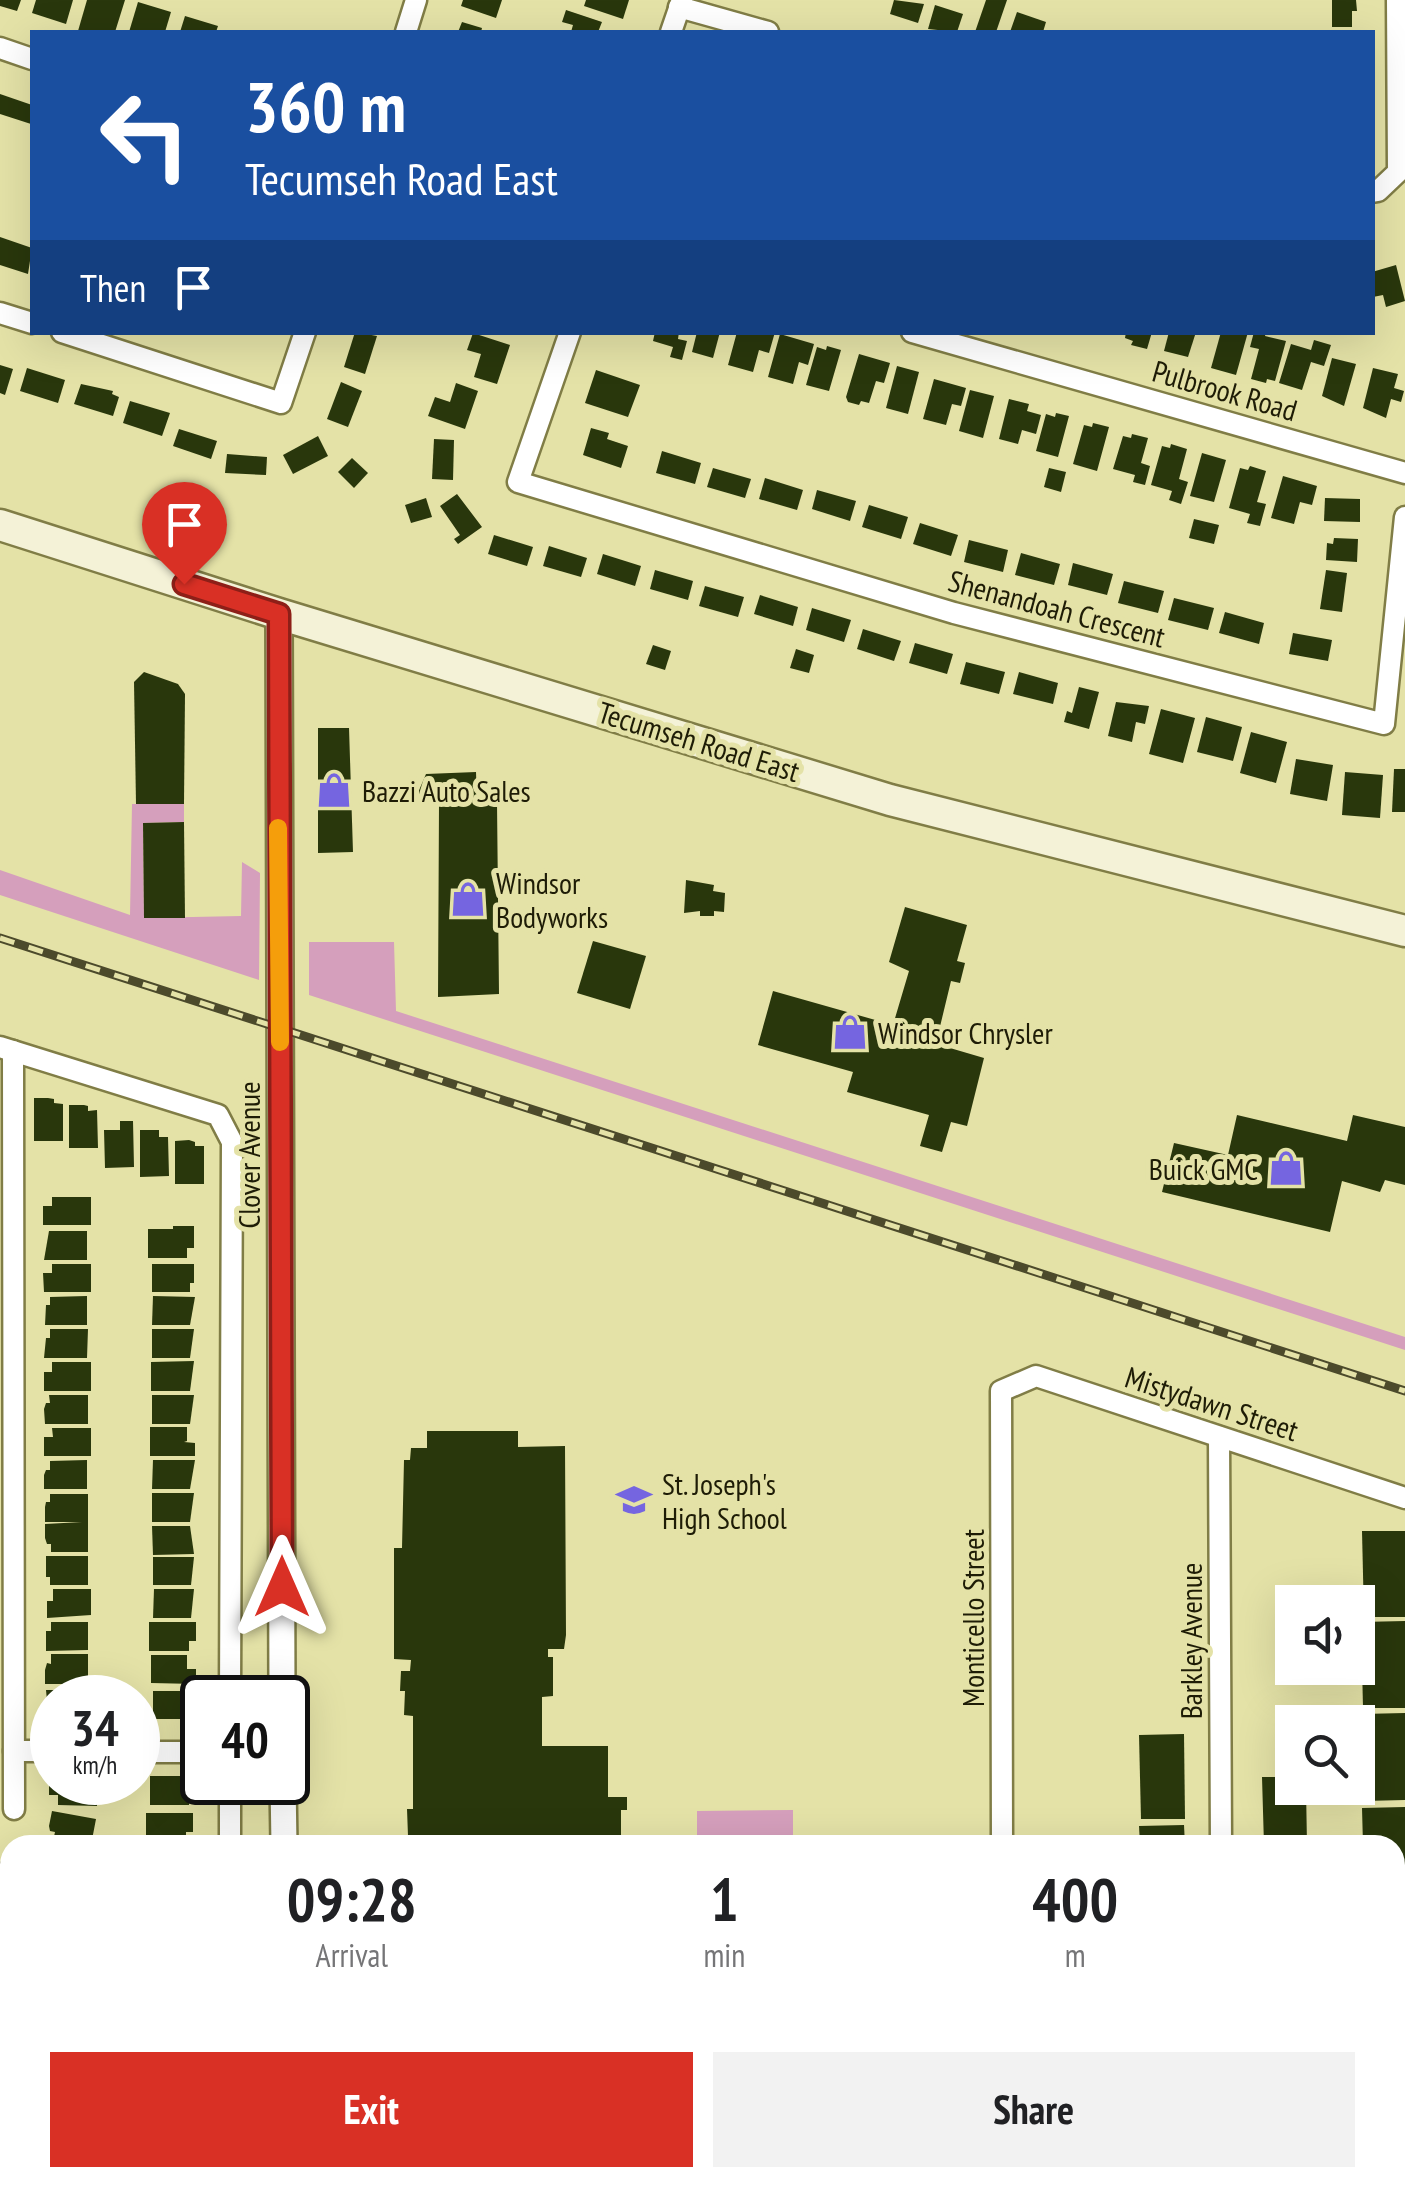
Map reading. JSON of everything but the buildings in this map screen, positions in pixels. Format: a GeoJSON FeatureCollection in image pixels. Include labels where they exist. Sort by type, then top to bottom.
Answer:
{"type":"FeatureCollection","features":[{"type":"Feature","properties":{"kind":"main road","name":"Tecumseh Road East"},"geometry":{"type":"LineString","coordinates":[[0,525],[890,800],[1405,932]]}},
{"type":"Feature","properties":{"kind":"street"},"geometry":{"type":"LineString","coordinates":[[407,30],[416,0]]}},
{"type":"Feature","properties":{"kind":"street"},"geometry":{"type":"LineString","coordinates":[[1375,192],[1398,172],[1397,0]]}},
{"type":"Feature","properties":{"kind":"street"},"geometry":{"type":"LineString","coordinates":[[672,30],[681,4],[762,30]]}},
{"type":"Feature","properties":{"kind":"street"},"geometry":{"type":"LineString","coordinates":[[0,48],[30,57]]}},
{"type":"Feature","properties":{"kind":"street"},"geometry":{"type":"LineString","coordinates":[[0,313],[30,322]]}},
{"type":"Feature","properties":{"kind":"street"},"geometry":{"type":"LineString","coordinates":[[71,335],[282,402],[304,335]]}},
{"type":"Feature","properties":{"kind":"street","name":"Shenandoah Crescent"},"geometry":{"type":"LineString","coordinates":[[569,335],[518,482],[954,613],[1384,724],[1405,517]]}},
{"type":"Feature","properties":{"kind":"street","name":"Pulbrook Road"},"geometry":{"type":"LineString","coordinates":[[922,335],[1405,473]]}},
{"type":"Feature","properties":{"kind":"street","name":"Clover Avenue"},"geometry":{"type":"LineString","coordinates":[[279,614],[282,1675]]}},
{"type":"Feature","properties":{"kind":"street"},"geometry":{"type":"LineString","coordinates":[[6,1050],[14,1809]]}},
{"type":"Feature","properties":{"kind":"street","name":"Clover Avenue"},"geometry":{"type":"LineString","coordinates":[[6,1050],[218,1115],[232,1142],[230,1675]]}},
{"type":"Feature","properties":{"kind":"street","name":"Mistydawn Street"},"geometry":{"type":"LineString","coordinates":[[1001,1391],[1036,1376],[1405,1498]]}},
{"type":"Feature","properties":{"kind":"street","name":"Monticello Street"},"geometry":{"type":"LineString","coordinates":[[1001,1391],[1002,1835]]}},
{"type":"Feature","properties":{"kind":"street","name":"Barkley Avenue"},"geometry":{"type":"LineString","coordinates":[[1218,1437],[1222,1835]]}},
{"type":"Feature","properties":{"kind":"street"},"geometry":{"type":"LineString","coordinates":[[14,1751],[30,1751]]}},
{"type":"Feature","properties":{"kind":"street"},"geometry":{"type":"LineString","coordinates":[[230,1805],[230,1835]]}},
{"type":"Feature","properties":{"kind":"street"},"geometry":{"type":"LineString","coordinates":[[283,1805],[284,1835]]}},
{"type":"Feature","properties":{"kind":"shaded area"},"geometry":{"type":"Polygon","coordinates":[[[132,804],[184,804],[184,822],[143,823],[144,918],[241,916],[242,862],[260,873],[259,980],[0,895],[0,870],[130,915],[132,804]]]}},
{"type":"Feature","properties":{"kind":"shaded area"},"geometry":{"type":"Polygon","coordinates":[[[309,942],[394,942],[396,1011],[1405,1337],[1405,1350],[309,995],[309,942]]]}},
{"type":"Feature","properties":{"kind":"shaded area"},"geometry":{"type":"Polygon","coordinates":[[[793,1810],[793,1835],[697,1835],[697,1811],[793,1810]]]}},
{"type":"Feature","properties":{"kind":"railway"},"geometry":{"type":"LineString","coordinates":[[0,938],[1405,1391]]}},
{"type":"Feature","properties":{"kind":"slow traffic"},"geometry":{"type":"LineString","coordinates":[[278,828],[280,1042]]}},
{"type":"Feature","properties":{"kind":"place","name":"Bazzi Auto Sales"},"geometry":{"type":"Point","coordinates":[334,790]}},
{"type":"Feature","properties":{"kind":"place","name":"Windsor Bodyworks"},"geometry":{"type":"Point","coordinates":[468,899]}},
{"type":"Feature","properties":{"kind":"place","name":"Windsor Chrysler"},"geometry":{"type":"Point","coordinates":[850,1032]}},
{"type":"Feature","properties":{"kind":"place","name":"Buick GMC"},"geometry":{"type":"Point","coordinates":[1286,1168]}},
{"type":"Feature","properties":{"kind":"place","name":"St. Joseph's High School"},"geometry":{"type":"Point","coordinates":[634,1500]}},
{"type":"Feature","properties":{"kind":"route"},"geometry":{"type":"LineString","coordinates":[[184,584],[279,614],[282,1587]]}}]}
